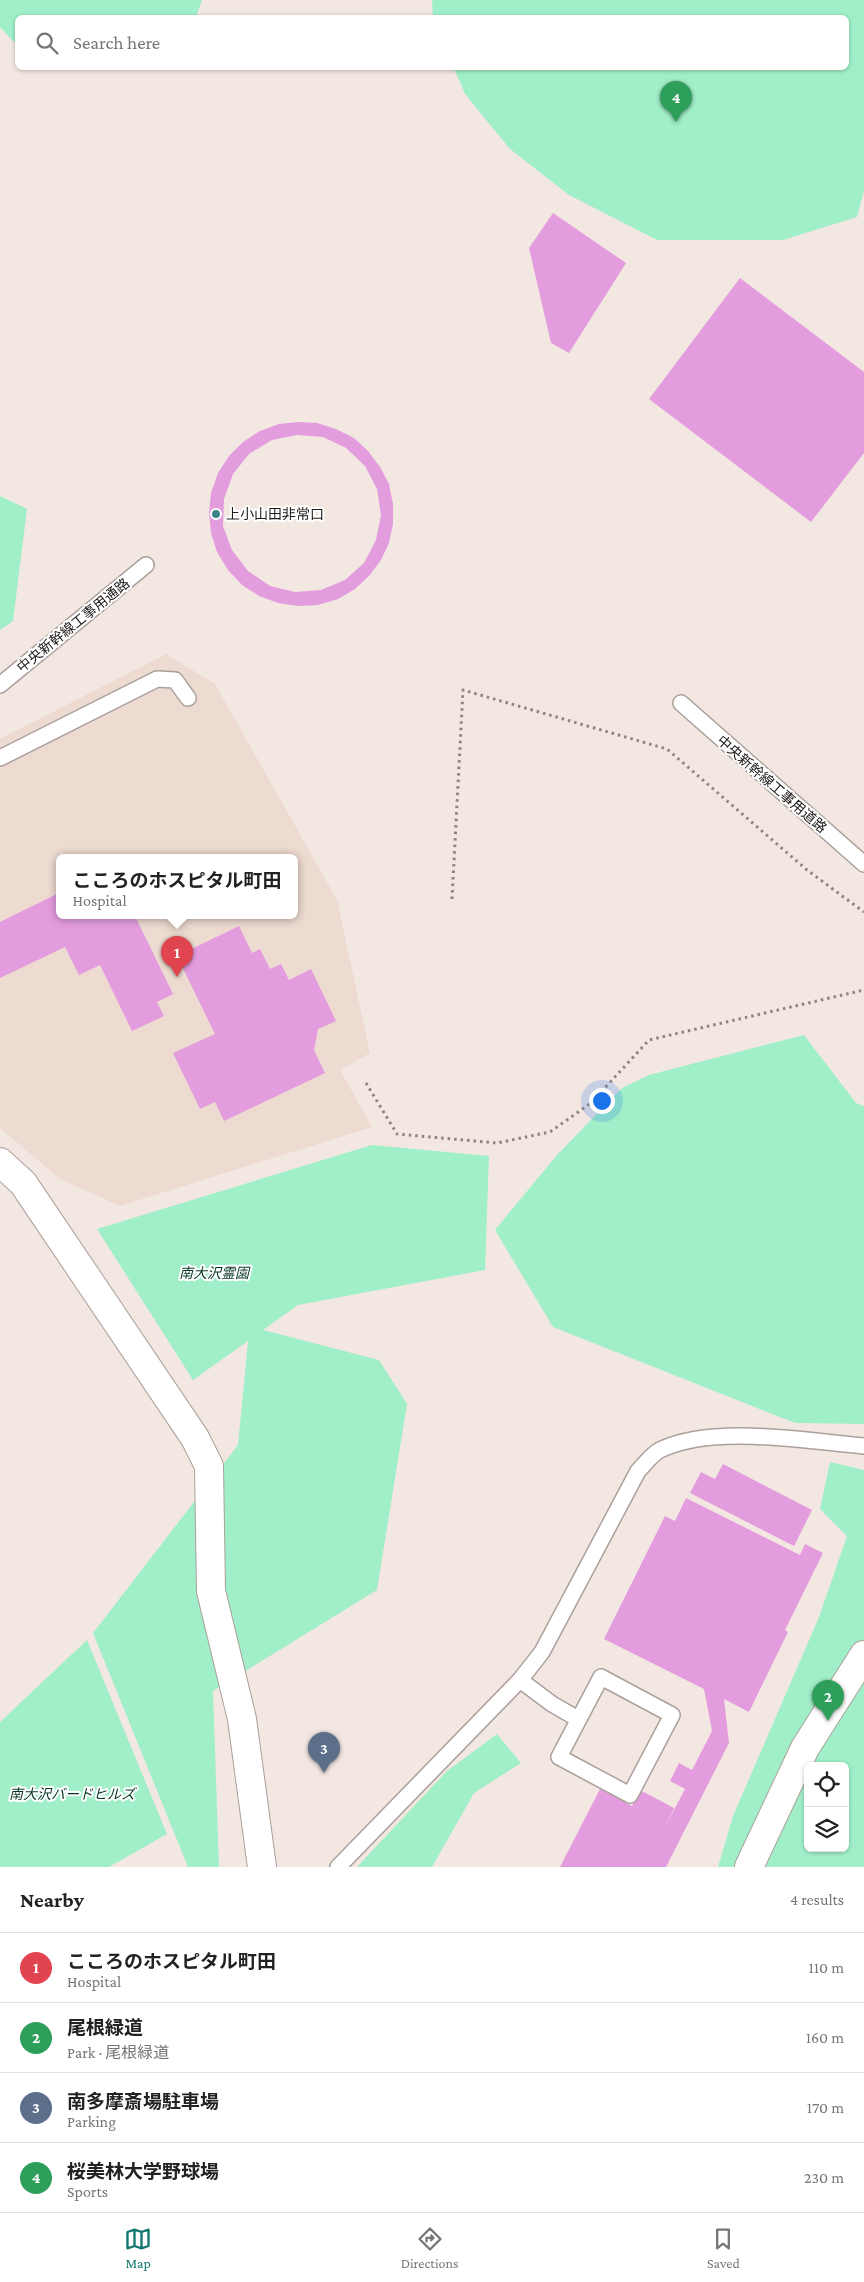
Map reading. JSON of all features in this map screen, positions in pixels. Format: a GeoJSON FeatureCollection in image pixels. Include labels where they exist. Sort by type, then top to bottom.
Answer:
{"type":"FeatureCollection","features":[{"type":"Feature","properties":{"kind":"street"},"geometry":{"type":"LineString","coordinates":[[0,1162],[22,1183],[195,1438],[209,1466],[211,1591],[242,1718],[262,1867]]}},
{"type":"Feature","properties":{"kind":"street"},"geometry":{"type":"LineString","coordinates":[[749,1867],[805,1748],[864,1655]]}},
{"type":"Feature","properties":{"kind":"lane","name":"中央新幹線工事用通路"},"geometry":{"type":"LineString","coordinates":[[0,684],[146,565]]}},
{"type":"Feature","properties":{"kind":"lane"},"geometry":{"type":"LineString","coordinates":[[0,758],[157,679],[175,680],[188,698]]}},
{"type":"Feature","properties":{"kind":"lane","name":"中央新幹線工事用道路"},"geometry":{"type":"LineString","coordinates":[[681,704],[864,864]]}},
{"type":"Feature","properties":{"kind":"lane"},"geometry":{"type":"LineString","coordinates":[[338,1867],[520,1680],[542,1652],[638,1471],[658,1451],[684,1440],[717,1436],[864,1446]]}},
{"type":"Feature","properties":{"kind":"lane"},"geometry":{"type":"LineString","coordinates":[[601,1677],[672,1715],[630,1795],[559,1757],[578,1719],[601,1677]]}},
{"type":"Feature","properties":{"kind":"lane"},"geometry":{"type":"LineString","coordinates":[[520,1680],[552,1704],[578,1719]]}},
{"type":"Feature","properties":{"kind":"path"},"geometry":{"type":"LineString","coordinates":[[452,899],[463,690],[667,749],[807,870],[864,912]]}},
{"type":"Feature","properties":{"kind":"path"},"geometry":{"type":"LineString","coordinates":[[366,1083],[397,1134],[496,1143],[550,1132],[591,1103],[649,1040],[864,990]]}},
{"type":"Feature","properties":{"kind":"shaded area"},"geometry":{"type":"Polygon","coordinates":[[[166,654],[215,684],[337,900],[370,1053],[340,1070],[372,1127],[120,1206],[60,1179],[0,1128],[0,739],[166,654]]]}},
{"type":"Feature","properties":{"kind":"green space"},"geometry":{"type":"Polygon","coordinates":[[[0,0],[202,0],[197,15],[15,15],[15,43],[0,27],[0,0]]]}},
{"type":"Feature","properties":{"kind":"green space"},"geometry":{"type":"Polygon","coordinates":[[[432,0],[864,0],[864,191],[857,217],[783,240],[657,240],[569,195],[510,149],[465,94],[455,70],[849,70],[849,15],[433,15],[432,0]]]}},
{"type":"Feature","properties":{"kind":"green space"},"geometry":{"type":"Polygon","coordinates":[[[0,496],[27,509],[13,621],[0,630],[0,496]]]}},
{"type":"Feature","properties":{"kind":"green space"},"geometry":{"type":"Polygon","coordinates":[[[804,1035],[856,1103],[864,1106],[864,1424],[795,1423],[553,1327],[495,1230],[557,1155],[622,1088],[649,1075],[804,1035]]]}},
{"type":"Feature","properties":{"kind":"green space","name":"南大沢霊園"},"geometry":{"type":"Polygon","coordinates":[[[372,1145],[489,1156],[485,1270],[298,1305],[263,1330],[379,1360],[407,1404],[377,1590],[213,1691],[219,1867],[188,1867],[93,1633],[238,1445],[248,1341],[193,1380],[97,1229],[372,1145]]]}},
{"type":"Feature","properties":{"kind":"green space"},"geometry":{"type":"Polygon","coordinates":[[[830,1462],[864,1470],[864,1867],[718,1867],[733,1816],[819,1617],[847,1536],[820,1509],[830,1462]]]}},
{"type":"Feature","properties":{"kind":"green space","name":"南大沢バードヒルズ"},"geometry":{"type":"Polygon","coordinates":[[[87,1640],[167,1834],[109,1867],[0,1867],[0,1722],[87,1640]]]}},
{"type":"Feature","properties":{"kind":"green space"},"geometry":{"type":"Polygon","coordinates":[[[497,1734],[521,1763],[474,1793],[432,1867],[357,1867],[447,1771],[497,1734]]]}},
{"type":"Feature","properties":{"kind":"building"},"geometry":{"type":"Polygon","coordinates":[[[553,213],[626,263],[569,353],[551,343],[529,248],[553,213]]]}},
{"type":"Feature","properties":{"kind":"building"},"geometry":{"type":"Polygon","coordinates":[[[740,278],[864,372],[864,453],[811,522],[649,399],[740,278]]]}},
{"type":"Feature","properties":{"kind":"building","name":"上小山田非常口"},"geometry":{"type":"Polygon","coordinates":[[[317,423],[336,429],[354,438],[368,451],[380,467],[389,484],[393,504],[393,524],[389,543],[381,560],[369,576],[355,589],[338,599],[318,605],[298,606],[278,603],[259,596],[242,585],[228,570],[217,552],[211,533],[209,513],[211,493],[218,473],[229,456],[243,442],[260,431],[279,424],[317,423]],[[297,435],[272,440],[249,454],[233,474],[224,499],[223,526],[232,550],[248,571],[270,586],[295,592],[321,590],[345,580],[364,563],[376,540],[381,515],[377,489],[365,466],[346,448],[323,437],[297,435]]]}},
{"type":"Feature","properties":{"kind":"building"},"geometry":{"type":"Polygon","coordinates":[[[56,894],[56,919],[136,919],[173,994],[157,1002],[164,1016],[132,1031],[100,965],[79,975],[65,947],[0,978],[0,922],[56,894]]]}},
{"type":"Feature","properties":{"kind":"building"},"geometry":{"type":"Polygon","coordinates":[[[239,926],[252,953],[260,949],[270,969],[281,964],[289,980],[311,969],[336,1021],[318,1029],[314,1050],[325,1073],[224,1121],[215,1102],[200,1109],[173,1053],[215,1034],[177,956],[239,926]]]}},
{"type":"Feature","properties":{"kind":"building"},"geometry":{"type":"Polygon","coordinates":[[[723,1464],[812,1510],[794,1546],[690,1493],[701,1472],[715,1479],[723,1464]]]}},
{"type":"Feature","properties":{"kind":"building"},"geometry":{"type":"Polygon","coordinates":[[[686,1498],[800,1555],[805,1544],[823,1553],[785,1630],[788,1632],[749,1712],[724,1699],[729,1743],[666,1867],[560,1867],[600,1789],[632,1806],[640,1790],[674,1808],[666,1825],[685,1789],[670,1781],[679,1763],[692,1770],[712,1731],[704,1689],[604,1639],[665,1516],[675,1521],[686,1498]]]}},
{"type":"Feature","properties":{"kind":"place","name":"桜美林大学野球場"},"geometry":{"type":"Point","coordinates":[676,122]}},
{"type":"Feature","properties":{"kind":"place","name":"上小山田非常口"},"geometry":{"type":"Point","coordinates":[216,514]}},
{"type":"Feature","properties":{"kind":"place","name":"こころのホスピタル町田"},"geometry":{"type":"Point","coordinates":[177,977]}},
{"type":"Feature","properties":{"kind":"place","name":"尾根緑道"},"geometry":{"type":"Point","coordinates":[828,1721]}},
{"type":"Feature","properties":{"kind":"place","name":"南多摩斎場駐車場"},"geometry":{"type":"Point","coordinates":[324,1773]}}]}
